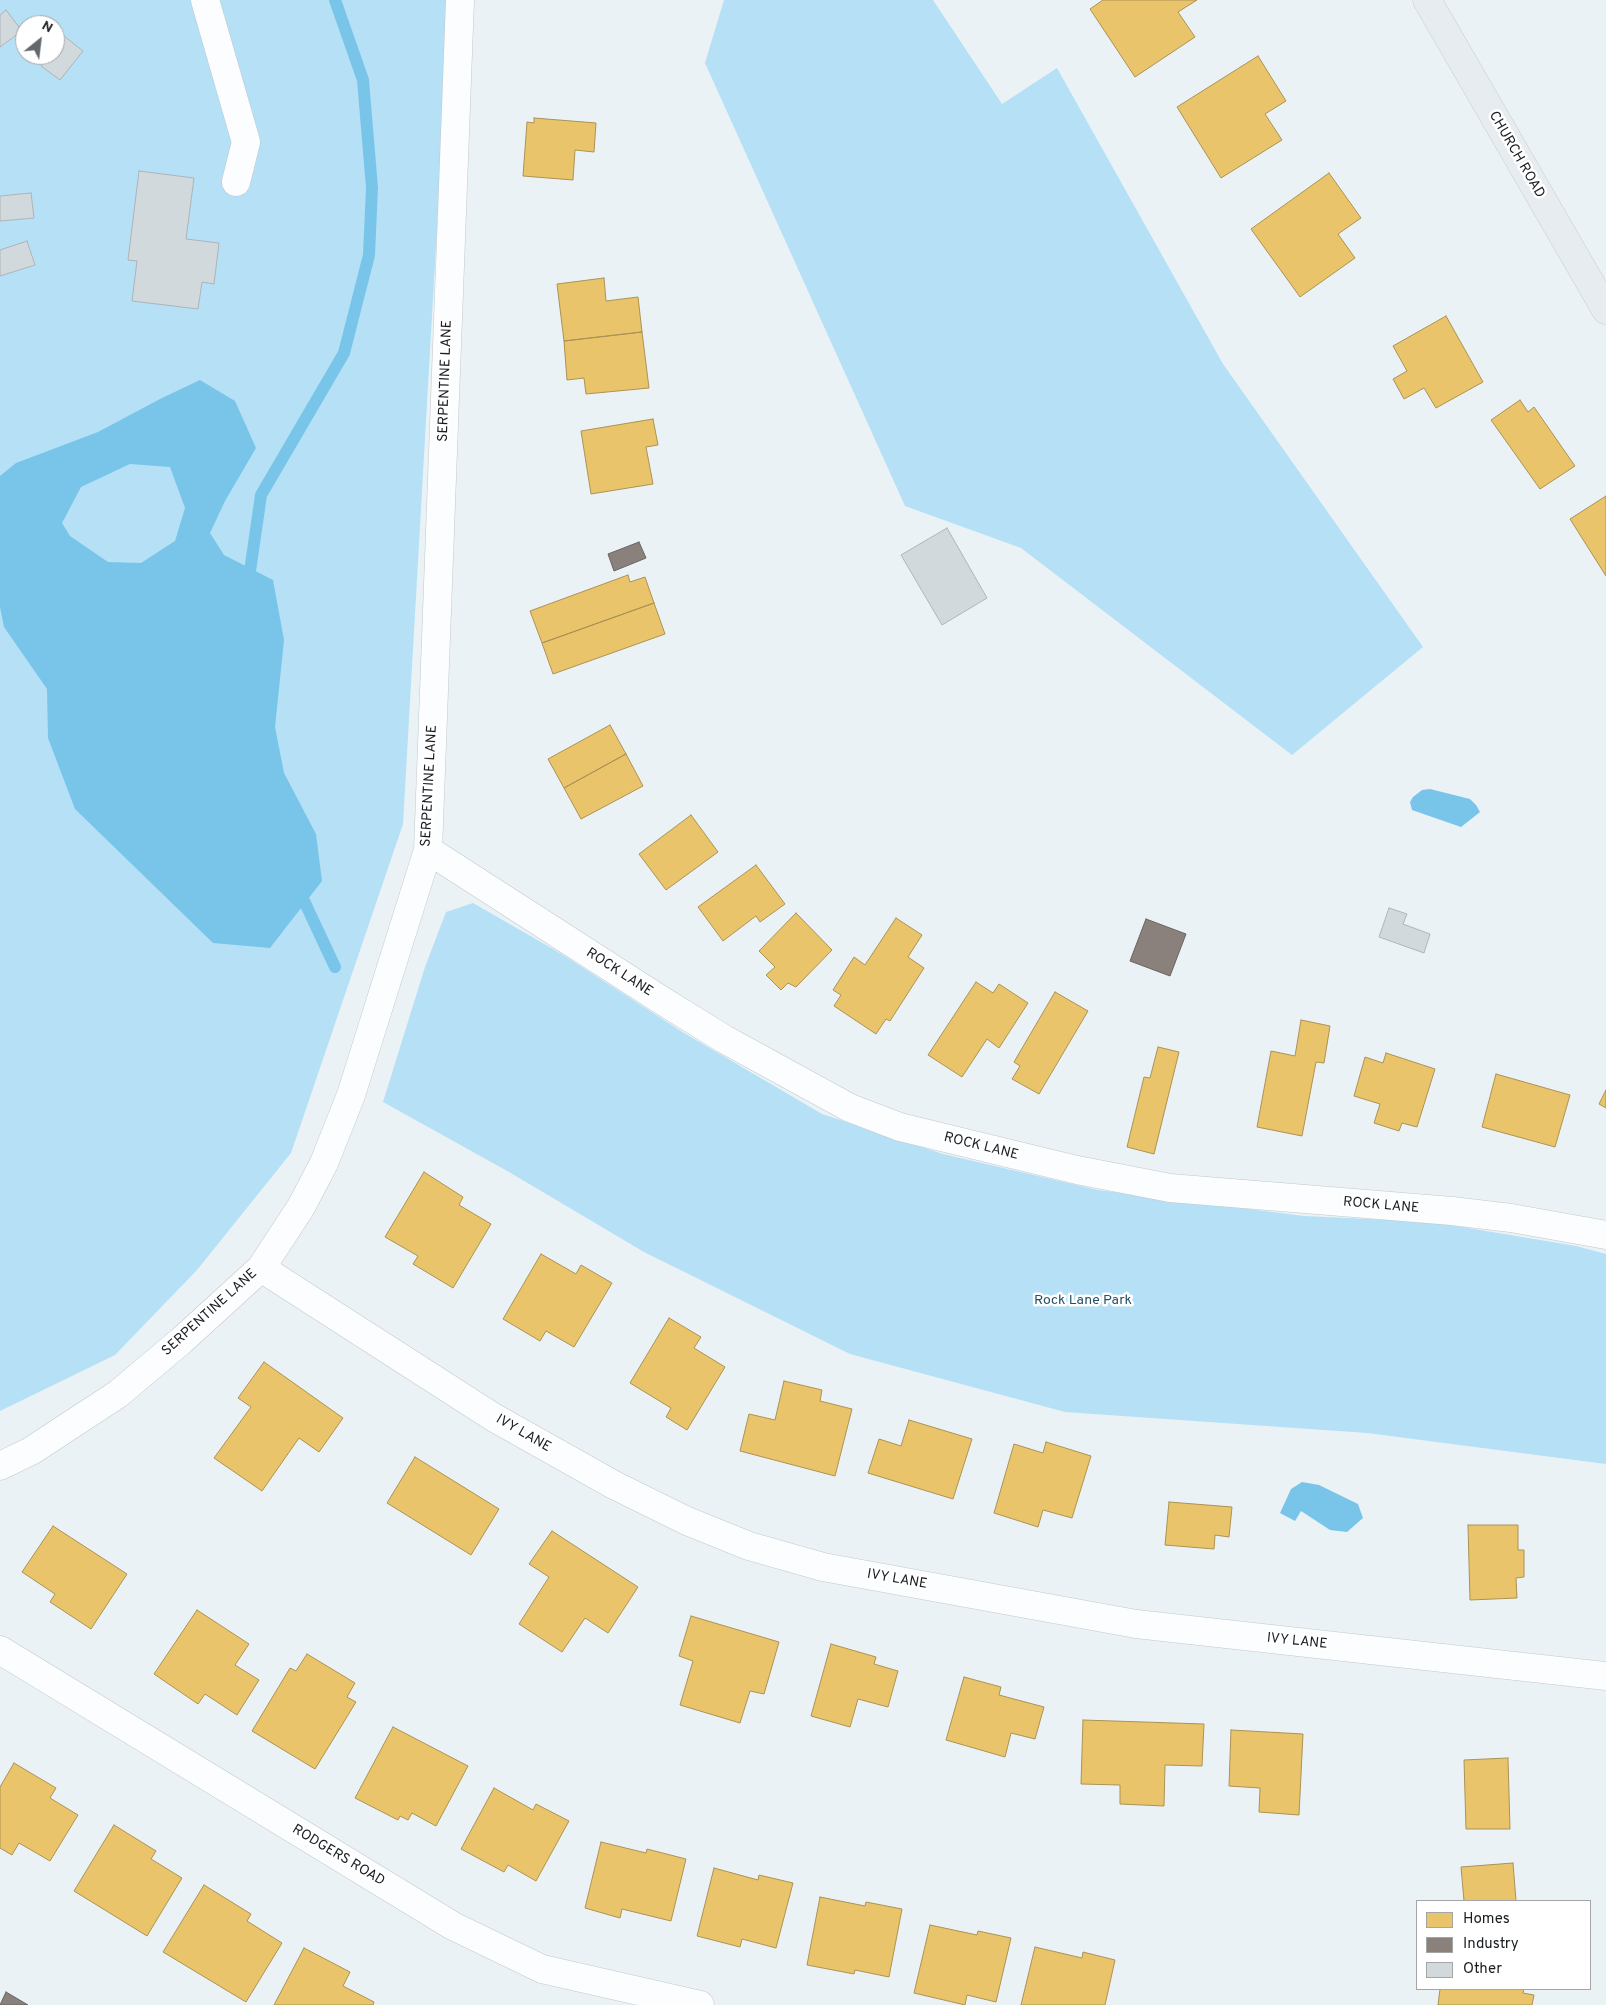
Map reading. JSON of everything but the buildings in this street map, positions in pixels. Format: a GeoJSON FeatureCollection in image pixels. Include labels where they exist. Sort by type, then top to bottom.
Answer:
{"type":"FeatureCollection","features":[{"type":"Feature","properties":{"kind":"main road","name":"CHURCH ROAD"},"geometry":{"type":"LineString","coordinates":[[1427,0],[1606,310]]}},
{"type":"Feature","properties":{"kind":"street"},"geometry":{"type":"LineString","coordinates":[[205,0],[246,142],[236,182]]}},
{"type":"Feature","properties":{"kind":"street","name":"SERPENTINE LANE"},"geometry":{"type":"LineString","coordinates":[[0,1466],[31,1451],[118,1394],[181,1341],[261,1268],[301,1207],[324,1163],[351,1095],[428,850],[460,0]]}},
{"type":"Feature","properties":{"kind":"street","name":"ROCK LANE"},"geometry":{"type":"LineString","coordinates":[[428,850],[724,1039],[850,1108],[900,1127],[1077,1170],[1170,1188],[1452,1211],[1511,1218],[1606,1234]]}},
{"type":"Feature","properties":{"kind":"street","name":"IVY LANE"},"geometry":{"type":"LineString","coordinates":[[261,1268],[493,1417],[614,1485],[686,1521],[749,1546],[823,1566],[1136,1624],[1606,1676]]}},
{"type":"Feature","properties":{"kind":"street","name":"RODGERS ROAD"},"geometry":{"type":"LineString","coordinates":[[0,1650],[453,1926],[542,1969],[700,2005]]}},
{"type":"Feature","properties":{"kind":"green space"},"geometry":{"type":"Polygon","coordinates":[[[0,0],[450,0],[403,824],[291,1153],[197,1270],[115,1355],[0,1411],[0,0]]]}},
{"type":"Feature","properties":{"kind":"green space"},"geometry":{"type":"Polygon","coordinates":[[[724,0],[933,0],[1002,104],[1057,68],[1223,364],[1423,647],[1292,755],[1021,548],[905,506],[705,63],[724,0]]]}},
{"type":"Feature","properties":{"kind":"green space","name":"Rock Lane Park"},"geometry":{"type":"Polygon","coordinates":[[[473,903],[560,953],[684,1033],[822,1114],[943,1154],[1098,1190],[1304,1216],[1432,1222],[1576,1246],[1606,1254],[1606,1464],[1367,1433],[1065,1412],[850,1354],[644,1252],[509,1172],[383,1102],[425,967],[446,912],[473,903]]]}},
{"type":"Feature","properties":{"kind":"shaded area"},"geometry":{"type":"Polygon","coordinates":[[[200,380],[235,401],[256,448],[225,501],[210,533],[224,555],[273,580],[284,640],[275,727],[284,773],[316,834],[322,881],[270,948],[213,943],[75,809],[48,738],[47,689],[4,627],[0,607],[0,476],[16,463],[98,432],[200,380]],[[130,464],[81,487],[62,523],[70,536],[108,562],[141,563],[175,541],[185,508],[170,467],[130,464]]]}},
{"type":"Feature","properties":{"kind":"shaded area"},"geometry":{"type":"Polygon","coordinates":[[[1430,789],[1470,799],[1480,812],[1461,827],[1412,810],[1410,802],[1413,797],[1422,790],[1430,789]]]}},
{"type":"Feature","properties":{"kind":"shaded area"},"geometry":{"type":"Polygon","coordinates":[[[1302,1482],[1319,1485],[1358,1504],[1363,1518],[1347,1532],[1330,1530],[1301,1511],[1295,1521],[1280,1513],[1291,1489],[1302,1482]]]}},
{"type":"Feature","properties":{"kind":"waterway"},"geometry":{"type":"LineString","coordinates":[[248,585],[261,495],[344,353],[369,255],[372,188],[363,80],[335,0]]}},
{"type":"Feature","properties":{"kind":"waterway"},"geometry":{"type":"LineString","coordinates":[[298,888],[335,967]]}}]}
